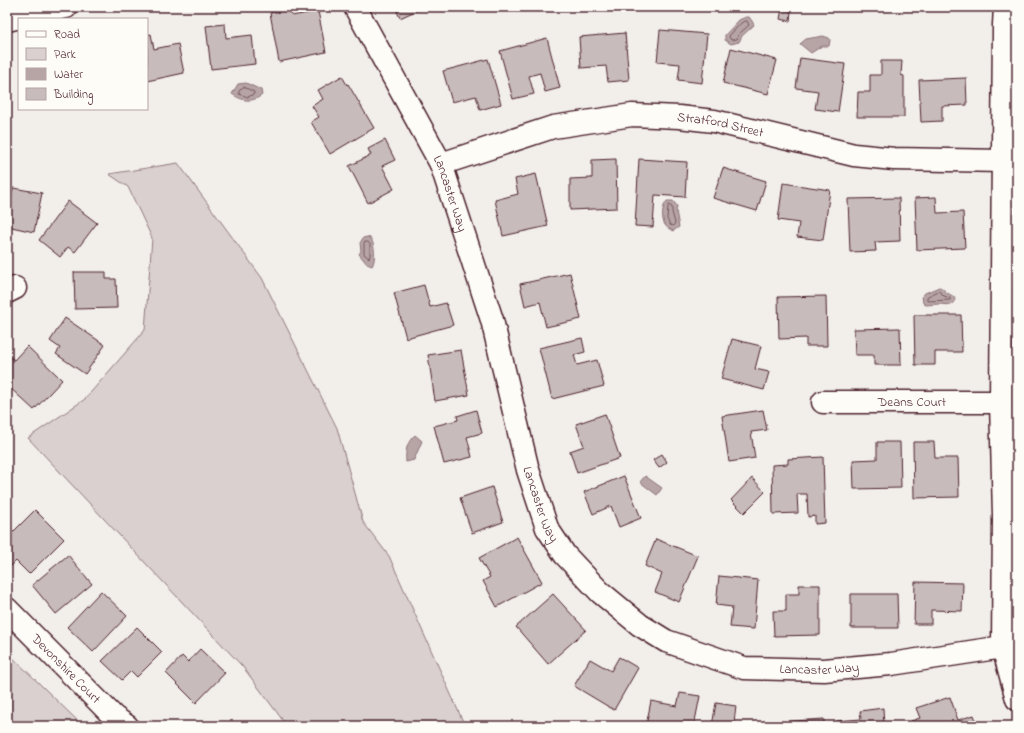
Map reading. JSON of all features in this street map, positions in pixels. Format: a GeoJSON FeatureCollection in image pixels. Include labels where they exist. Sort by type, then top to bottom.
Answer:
{"type":"FeatureCollection","features":[{"type":"Feature","properties":{"kind":"street"},"geometry":{"type":"LineString","coordinates":[[7,20],[66,7]]}},
{"type":"Feature","properties":{"kind":"street","name":"Lancaster Way"},"geometry":{"type":"LineString","coordinates":[[355,7],[441,164],[492,320],[528,470],[547,528],[565,555],[600,592],[640,625],[666,640],[744,668],[824,670],[891,664],[1003,647]]}},
{"type":"Feature","properties":{"kind":"street"},"geometry":{"type":"LineString","coordinates":[[1005,7],[1001,402],[1004,515],[1003,647],[1017,699]]}},
{"type":"Feature","properties":{"kind":"street","name":"Stratford Street"},"geometry":{"type":"LineString","coordinates":[[441,164],[553,127],[632,115],[679,117],[714,121],[854,155],[894,159],[1003,162]]}},
{"type":"Feature","properties":{"kind":"street","name":"Deans Court"},"geometry":{"type":"LineString","coordinates":[[823,402],[1001,402]]}},
{"type":"Feature","properties":{"kind":"street","name":"Devonshire Court"},"geometry":{"type":"LineString","coordinates":[[7,609],[114,717],[127,726]]}},
{"type":"Feature","properties":{"kind":"green space"},"geometry":{"type":"Polygon","coordinates":[[[178,163],[262,278],[337,428],[363,522],[389,556],[465,726],[287,726],[243,667],[28,438],[85,399],[145,330],[152,238],[128,187],[109,174],[178,163]]]}},
{"type":"Feature","properties":{"kind":"green space"},"geometry":{"type":"Polygon","coordinates":[[[7,652],[83,726],[7,726],[7,652]]]}},
{"type":"Feature","properties":{"kind":"water"},"geometry":{"type":"Polygon","coordinates":[[[749,17],[754,25],[742,36],[739,42],[731,44],[725,40],[725,35],[739,20],[749,17]]]}},
{"type":"Feature","properties":{"kind":"water"},"geometry":{"type":"Polygon","coordinates":[[[823,36],[829,38],[829,46],[822,46],[811,53],[800,44],[806,39],[823,36]]]}},
{"type":"Feature","properties":{"kind":"water"},"geometry":{"type":"Polygon","coordinates":[[[246,83],[261,90],[262,95],[251,100],[243,100],[232,94],[238,84],[246,83]]]}},
{"type":"Feature","properties":{"kind":"water"},"geometry":{"type":"Polygon","coordinates":[[[667,201],[673,201],[677,206],[676,211],[679,227],[673,231],[666,226],[663,219],[663,209],[667,201]]]}},
{"type":"Feature","properties":{"kind":"water"},"geometry":{"type":"Polygon","coordinates":[[[367,237],[372,240],[374,247],[374,260],[372,266],[367,264],[359,254],[361,251],[360,243],[363,238],[367,237]]]}},
{"type":"Feature","properties":{"kind":"water"},"geometry":{"type":"Polygon","coordinates":[[[939,287],[951,295],[955,301],[951,305],[926,305],[923,303],[922,296],[925,293],[939,287]]]}},
{"type":"Feature","properties":{"kind":"water"},"geometry":{"type":"Polygon","coordinates":[[[415,435],[422,441],[414,460],[406,462],[407,447],[410,440],[415,435]]]}},
{"type":"Feature","properties":{"kind":"water"},"geometry":{"type":"Polygon","coordinates":[[[645,476],[662,488],[657,495],[640,482],[645,476]]]}},
{"type":"Feature","properties":{"kind":"building"},"geometry":{"type":"Polygon","coordinates":[[[395,7],[424,7],[400,18],[395,7]]]}},
{"type":"Feature","properties":{"kind":"building"},"geometry":{"type":"Polygon","coordinates":[[[290,9],[292,16],[318,11],[326,52],[279,62],[270,13],[290,9]]]}},
{"type":"Feature","properties":{"kind":"building"},"geometry":{"type":"Polygon","coordinates":[[[782,9],[791,11],[790,21],[780,19],[782,9]]]}},
{"type":"Feature","properties":{"kind":"building"},"geometry":{"type":"Polygon","coordinates":[[[225,24],[226,38],[252,35],[255,64],[211,69],[206,26],[225,24]]]}},
{"type":"Feature","properties":{"kind":"building"},"geometry":{"type":"Polygon","coordinates":[[[660,30],[707,34],[702,83],[678,80],[680,64],[657,62],[660,30]]]}},
{"type":"Feature","properties":{"kind":"building"},"geometry":{"type":"Polygon","coordinates":[[[625,33],[629,80],[608,82],[606,66],[581,68],[579,37],[625,33]]]}},
{"type":"Feature","properties":{"kind":"building"},"geometry":{"type":"Polygon","coordinates":[[[151,34],[154,49],[178,44],[184,73],[148,81],[148,35],[151,34]]]}},
{"type":"Feature","properties":{"kind":"building"},"geometry":{"type":"Polygon","coordinates":[[[547,38],[560,88],[545,92],[540,73],[529,76],[534,94],[513,99],[500,51],[547,38]]]}},
{"type":"Feature","properties":{"kind":"building"},"geometry":{"type":"Polygon","coordinates":[[[731,48],[777,60],[768,94],[723,83],[731,48]]]}},
{"type":"Feature","properties":{"kind":"building"},"geometry":{"type":"Polygon","coordinates":[[[800,58],[845,64],[838,112],[815,109],[818,91],[796,88],[800,58]]]}},
{"type":"Feature","properties":{"kind":"building"},"geometry":{"type":"Polygon","coordinates":[[[488,59],[501,104],[480,110],[476,96],[452,102],[443,71],[488,59]]]}},
{"type":"Feature","properties":{"kind":"building"},"geometry":{"type":"Polygon","coordinates":[[[881,61],[902,61],[901,75],[904,76],[904,117],[857,117],[858,92],[870,92],[870,75],[881,75],[881,61]]]}},
{"type":"Feature","properties":{"kind":"building"},"geometry":{"type":"Polygon","coordinates":[[[342,76],[374,128],[330,154],[311,122],[319,117],[312,106],[323,99],[318,90],[342,76]]]}},
{"type":"Feature","properties":{"kind":"building"},"geometry":{"type":"Polygon","coordinates":[[[966,78],[967,105],[942,106],[942,121],[921,122],[919,80],[966,78]]]}},
{"type":"Feature","properties":{"kind":"building"},"geometry":{"type":"Polygon","coordinates":[[[385,140],[395,160],[382,166],[394,189],[368,203],[349,166],[371,155],[368,149],[385,140]]]}},
{"type":"Feature","properties":{"kind":"building"},"geometry":{"type":"Polygon","coordinates":[[[616,159],[617,208],[570,210],[570,179],[592,178],[592,160],[616,159]]]}},
{"type":"Feature","properties":{"kind":"building"},"geometry":{"type":"Polygon","coordinates":[[[639,159],[687,162],[685,197],[655,195],[653,227],[635,226],[639,159]]]}},
{"type":"Feature","properties":{"kind":"building"},"geometry":{"type":"Polygon","coordinates":[[[723,168],[766,181],[757,211],[713,198],[723,168]]]}},
{"type":"Feature","properties":{"kind":"building"},"geometry":{"type":"Polygon","coordinates":[[[536,174],[548,226],[503,236],[495,200],[518,194],[515,179],[536,174]]]}},
{"type":"Feature","properties":{"kind":"building"},"geometry":{"type":"Polygon","coordinates":[[[783,183],[830,190],[823,240],[797,237],[799,223],[778,220],[783,183]]]}},
{"type":"Feature","properties":{"kind":"building"},"geometry":{"type":"Polygon","coordinates":[[[13,188],[42,193],[34,232],[7,226],[7,197],[11,198],[13,188]]]}},
{"type":"Feature","properties":{"kind":"building"},"geometry":{"type":"Polygon","coordinates":[[[936,197],[937,213],[963,212],[965,248],[917,250],[915,198],[936,197]]]}},
{"type":"Feature","properties":{"kind":"building"},"geometry":{"type":"Polygon","coordinates":[[[899,198],[900,241],[875,242],[876,251],[850,252],[848,199],[899,198]]]}},
{"type":"Feature","properties":{"kind":"building"},"geometry":{"type":"Polygon","coordinates":[[[68,201],[97,223],[75,252],[68,247],[60,257],[39,240],[68,201]]]}},
{"type":"Feature","properties":{"kind":"building"},"geometry":{"type":"Polygon","coordinates":[[[74,272],[106,272],[106,279],[116,279],[117,308],[75,309],[74,272]]]}},
{"type":"Feature","properties":{"kind":"building"},"geometry":{"type":"Polygon","coordinates":[[[570,273],[581,319],[546,327],[540,302],[525,306],[520,284],[570,273]]]}},
{"type":"Feature","properties":{"kind":"building"},"geometry":{"type":"Polygon","coordinates":[[[424,285],[430,307],[446,303],[453,325],[406,338],[394,293],[424,285]]]}},
{"type":"Feature","properties":{"kind":"building"},"geometry":{"type":"Polygon","coordinates":[[[826,296],[827,346],[806,346],[806,338],[779,339],[778,297],[826,296]]]}},
{"type":"Feature","properties":{"kind":"building"},"geometry":{"type":"Polygon","coordinates":[[[914,315],[961,315],[962,352],[935,352],[935,365],[915,365],[914,315]]]}},
{"type":"Feature","properties":{"kind":"building"},"geometry":{"type":"Polygon","coordinates":[[[65,318],[105,345],[85,374],[56,354],[60,348],[50,341],[65,318]]]}},
{"type":"Feature","properties":{"kind":"building"},"geometry":{"type":"Polygon","coordinates":[[[900,328],[901,365],[874,365],[874,355],[855,355],[854,329],[900,328]]]}},
{"type":"Feature","properties":{"kind":"building"},"geometry":{"type":"Polygon","coordinates":[[[582,338],[585,352],[574,355],[577,365],[597,360],[604,386],[552,399],[539,348],[582,338]]]}},
{"type":"Feature","properties":{"kind":"building"},"geometry":{"type":"Polygon","coordinates":[[[732,339],[761,346],[755,369],[769,372],[764,390],[721,379],[732,339]]]}},
{"type":"Feature","properties":{"kind":"building"},"geometry":{"type":"Polygon","coordinates":[[[27,346],[62,380],[34,410],[7,385],[7,354],[14,360],[27,346]]]}},
{"type":"Feature","properties":{"kind":"building"},"geometry":{"type":"Polygon","coordinates":[[[461,350],[469,395],[435,401],[428,355],[461,350]]]}},
{"type":"Feature","properties":{"kind":"building"},"geometry":{"type":"Polygon","coordinates":[[[476,410],[482,433],[467,437],[472,457],[444,464],[434,426],[458,420],[457,416],[476,410]]]}},
{"type":"Feature","properties":{"kind":"building"},"geometry":{"type":"Polygon","coordinates":[[[763,410],[767,430],[751,432],[755,458],[729,462],[722,416],[763,410]]]}},
{"type":"Feature","properties":{"kind":"building"},"geometry":{"type":"Polygon","coordinates":[[[605,414],[620,458],[577,473],[570,451],[584,446],[576,424],[605,414]]]}},
{"type":"Feature","properties":{"kind":"building"},"geometry":{"type":"Polygon","coordinates":[[[877,442],[900,442],[901,488],[854,489],[853,460],[877,459],[877,442]]]}},
{"type":"Feature","properties":{"kind":"building"},"geometry":{"type":"Polygon","coordinates":[[[913,442],[934,442],[935,458],[958,458],[959,497],[914,498],[913,442]]]}},
{"type":"Feature","properties":{"kind":"building"},"geometry":{"type":"Polygon","coordinates":[[[662,454],[667,462],[659,468],[653,460],[662,454]]]}},
{"type":"Feature","properties":{"kind":"building"},"geometry":{"type":"Polygon","coordinates":[[[823,457],[825,523],[815,524],[815,516],[808,517],[807,494],[797,494],[798,513],[773,514],[772,465],[788,464],[788,459],[823,457]]]}},
{"type":"Feature","properties":{"kind":"building"},"geometry":{"type":"Polygon","coordinates":[[[624,476],[641,518],[619,527],[611,506],[593,514],[584,492],[624,476]]]}},
{"type":"Feature","properties":{"kind":"building"},"geometry":{"type":"Polygon","coordinates":[[[752,478],[765,492],[744,513],[731,500],[752,478]]]}},
{"type":"Feature","properties":{"kind":"building"},"geometry":{"type":"Polygon","coordinates":[[[492,487],[503,522],[472,533],[460,498],[492,487]]]}},
{"type":"Feature","properties":{"kind":"building"},"geometry":{"type":"Polygon","coordinates":[[[35,510],[64,539],[29,574],[16,561],[10,567],[7,564],[7,538],[35,510]]]}},
{"type":"Feature","properties":{"kind":"building"},"geometry":{"type":"Polygon","coordinates":[[[517,537],[542,582],[497,607],[483,581],[490,577],[479,558],[517,537]]]}},
{"type":"Feature","properties":{"kind":"building"},"geometry":{"type":"Polygon","coordinates":[[[656,539],[698,556],[679,602],[655,592],[662,574],[645,566],[656,539]]]}},
{"type":"Feature","properties":{"kind":"building"},"geometry":{"type":"Polygon","coordinates":[[[68,555],[92,584],[56,614],[32,585],[68,555]]]}},
{"type":"Feature","properties":{"kind":"building"},"geometry":{"type":"Polygon","coordinates":[[[719,576],[758,580],[754,629],[730,627],[732,607],[716,605],[719,576]]]}},
{"type":"Feature","properties":{"kind":"building"},"geometry":{"type":"Polygon","coordinates":[[[915,582],[963,583],[962,611],[931,610],[931,624],[914,624],[915,582]]]}},
{"type":"Feature","properties":{"kind":"building"},"geometry":{"type":"Polygon","coordinates":[[[799,585],[820,585],[820,635],[774,636],[773,611],[786,611],[786,594],[799,594],[799,585]]]}},
{"type":"Feature","properties":{"kind":"building"},"geometry":{"type":"Polygon","coordinates":[[[101,591],[127,616],[93,652],[67,627],[101,591]]]}},
{"type":"Feature","properties":{"kind":"building"},"geometry":{"type":"Polygon","coordinates":[[[553,594],[586,630],[548,664],[516,627],[553,594]]]}},
{"type":"Feature","properties":{"kind":"building"},"geometry":{"type":"Polygon","coordinates":[[[851,594],[897,594],[898,628],[851,628],[851,594]]]}},
{"type":"Feature","properties":{"kind":"building"},"geometry":{"type":"Polygon","coordinates":[[[137,627],[162,652],[137,677],[131,671],[122,680],[102,661],[137,627]]]}},
{"type":"Feature","properties":{"kind":"building"},"geometry":{"type":"Polygon","coordinates":[[[200,649],[225,673],[196,703],[166,673],[182,656],[188,662],[200,649]]]}},
{"type":"Feature","properties":{"kind":"building"},"geometry":{"type":"Polygon","coordinates":[[[619,657],[638,668],[614,710],[574,686],[590,659],[611,671],[619,657]]]}},
{"type":"Feature","properties":{"kind":"building"},"geometry":{"type":"Polygon","coordinates":[[[680,693],[700,696],[694,726],[646,726],[651,701],[677,706],[680,693]]]}},
{"type":"Feature","properties":{"kind":"building"},"geometry":{"type":"Polygon","coordinates":[[[950,697],[958,720],[974,715],[978,726],[913,726],[911,721],[920,718],[916,708],[950,697]]]}},
{"type":"Feature","properties":{"kind":"building"},"geometry":{"type":"Polygon","coordinates":[[[716,703],[736,706],[734,723],[756,726],[712,726],[716,703]]]}},
{"type":"Feature","properties":{"kind":"building"},"geometry":{"type":"Polygon","coordinates":[[[883,708],[884,726],[837,726],[837,721],[861,719],[860,711],[883,708]]]}},
{"type":"Feature","properties":{"kind":"building"},"geometry":{"type":"Polygon","coordinates":[[[824,719],[824,726],[779,726],[779,722],[824,719]]]}}]}
